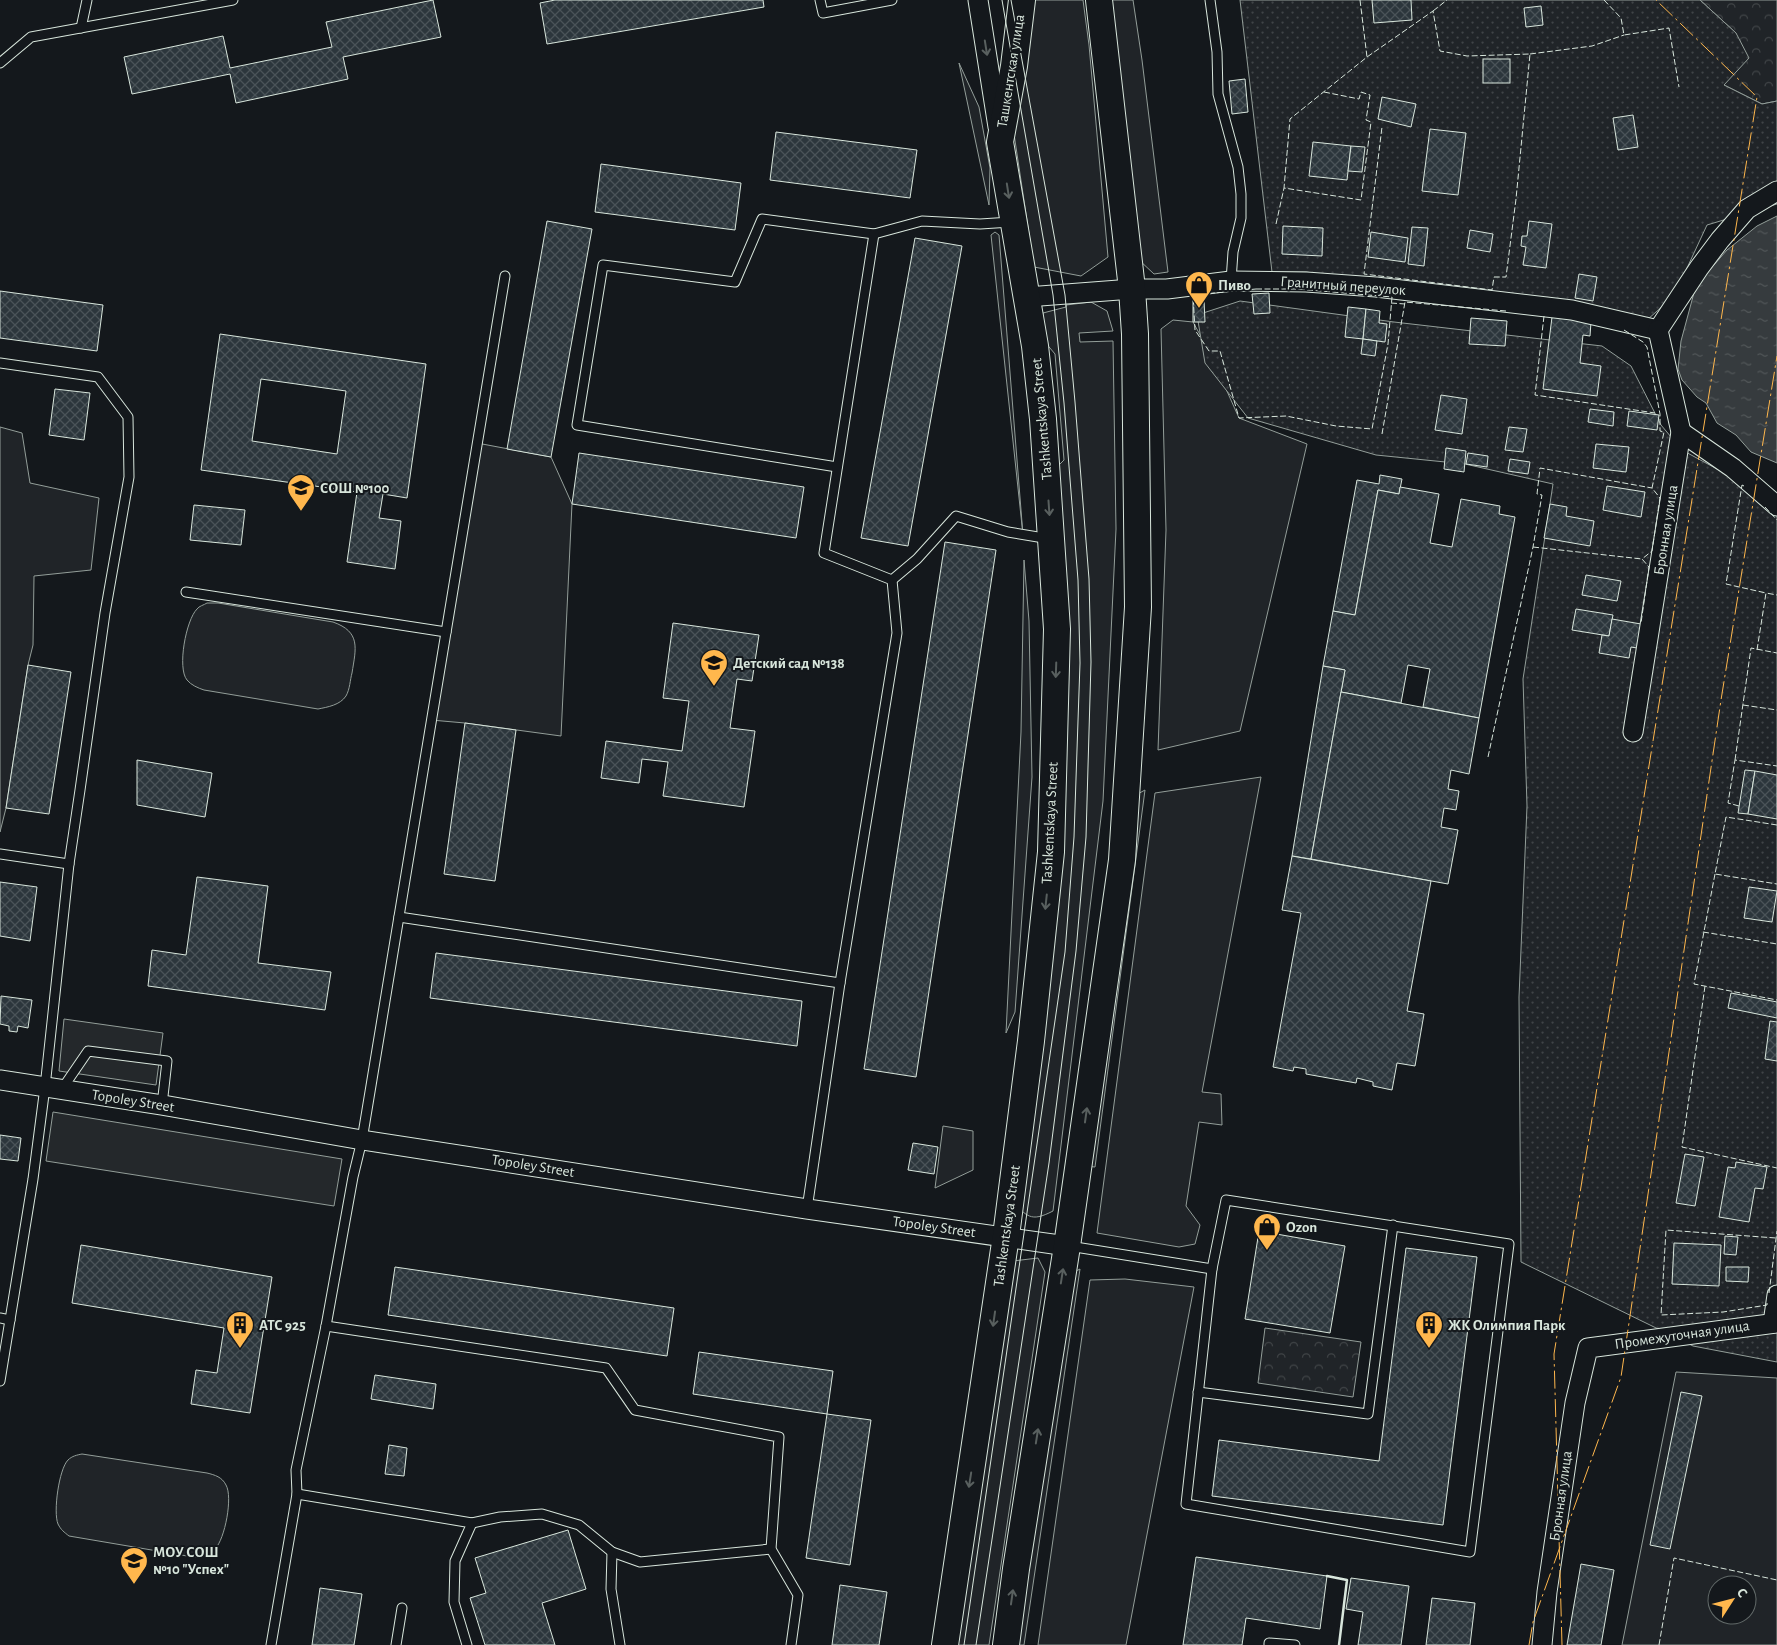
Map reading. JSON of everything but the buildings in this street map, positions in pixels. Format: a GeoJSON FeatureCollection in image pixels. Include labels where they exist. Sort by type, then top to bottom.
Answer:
{"type":"FeatureCollection","features":[{"type":"Feature","properties":{"kind":"main road","name":"Ташкентская улица"},"geometry":{"type":"LineString","coordinates":[[1000,142],[1014,66],[1022,0]]}},
{"type":"Feature","properties":{"kind":"main road"},"geometry":{"type":"LineString","coordinates":[[1006,1645],[1016,1569],[1067,1246],[1122,860],[1138,607],[1135,334],[1132,289],[1100,0]]}},
{"type":"Feature","properties":{"kind":"main road","name":"Tashkentskaya Street"},"geometry":{"type":"LineString","coordinates":[[945,1645],[1006,1236],[1031,1042],[1051,852],[1057,629],[1043,419],[1035,346],[1000,142]]}},
{"type":"Feature","properties":{"kind":"street","name":"Tashkentskaya Street"},"geometry":{"type":"LineString","coordinates":[[978,0],[1000,142]]}},
{"type":"Feature","properties":{"kind":"street"},"geometry":{"type":"LineString","coordinates":[[1658,330],[1720,240],[1747,209],[1777,191]]}},
{"type":"Feature","properties":{"kind":"street","name":"Гранитный переулок"},"geometry":{"type":"LineString","coordinates":[[1027,297],[1132,289],[1167,289],[1232,281],[1306,282],[1376,287],[1572,310],[1658,330]]}},
{"type":"Feature","properties":{"kind":"street","name":"Бронная улица"},"geometry":{"type":"LineString","coordinates":[[1633,732],[1681,432],[1658,330]]}},
{"type":"Feature","properties":{"kind":"street"},"geometry":{"type":"LineString","coordinates":[[1681,432],[1733,468],[1777,506]]}},
{"type":"Feature","properties":{"kind":"street","name":"Topoley Street"},"geometry":{"type":"LineString","coordinates":[[0,1080],[162,1105],[362,1140],[807,1209],[1067,1246]]}},
{"type":"Feature","properties":{"kind":"street"},"geometry":{"type":"LineString","coordinates":[[1775,1323],[1777,1295]]}},
{"type":"Feature","properties":{"kind":"street","name":"Промежуточная улица"},"geometry":{"type":"LineString","coordinates":[[1588,1348],[1775,1323]]}},
{"type":"Feature","properties":{"kind":"street","name":"Бронная улица"},"geometry":{"type":"LineString","coordinates":[[1542,1645],[1547,1592],[1574,1403],[1588,1348]]}},
{"type":"Feature","properties":{"kind":"lane"},"geometry":{"type":"LineString","coordinates":[[81,28],[87,0]]}},
{"type":"Feature","properties":{"kind":"lane"},"geometry":{"type":"LineString","coordinates":[[0,63],[31,37],[232,0]]}},
{"type":"Feature","properties":{"kind":"lane"},"geometry":{"type":"LineString","coordinates":[[820,0],[822,13],[892,0]]}},
{"type":"Feature","properties":{"kind":"lane"},"geometry":{"type":"LineString","coordinates":[[1210,0],[1217,52],[1218,94],[1238,167],[1241,194],[1241,218],[1233,252],[1232,281]]}},
{"type":"Feature","properties":{"kind":"lane"},"geometry":{"type":"LineString","coordinates":[[837,467],[577,426],[603,265],[735,282],[762,219],[874,234],[922,221],[980,224],[1013,222]]}},
{"type":"Feature","properties":{"kind":"lane"},"geometry":{"type":"LineString","coordinates":[[874,234],[824,553],[892,580]]}},
{"type":"Feature","properties":{"kind":"lane"},"geometry":{"type":"LineString","coordinates":[[270,1645],[297,1494],[296,1470],[326,1326],[353,1177],[362,1140],[505,276]]}},
{"type":"Feature","properties":{"kind":"lane"},"geometry":{"type":"LineString","coordinates":[[0,363],[98,377],[128,417],[129,477],[105,613],[69,864],[53,1088],[0,1381]]}},
{"type":"Feature","properties":{"kind":"lane"},"geometry":{"type":"LineString","coordinates":[[892,580],[917,559],[956,516],[1008,532],[1051,540]]}},
{"type":"Feature","properties":{"kind":"lane"},"geometry":{"type":"LineString","coordinates":[[807,1209],[840,983],[897,633],[892,580]]}},
{"type":"Feature","properties":{"kind":"lane"},"geometry":{"type":"LineString","coordinates":[[186,592],[446,632]]}},
{"type":"Feature","properties":{"kind":"lane"},"geometry":{"type":"LineString","coordinates":[[0,854],[69,864]]}},
{"type":"Feature","properties":{"kind":"lane"},"geometry":{"type":"LineString","coordinates":[[399,917],[840,983]]}},
{"type":"Feature","properties":{"kind":"lane"},"geometry":{"type":"LineString","coordinates":[[53,1088],[88,1051],[167,1061],[162,1105]]}},
{"type":"Feature","properties":{"kind":"lane"},"geometry":{"type":"LineString","coordinates":[[1226,1200],[1509,1244],[1470,1552],[1186,1504],[1212,1269],[1226,1200]]}},
{"type":"Feature","properties":{"kind":"lane"},"geometry":{"type":"LineString","coordinates":[[1198,1392],[1368,1414],[1393,1225]]}},
{"type":"Feature","properties":{"kind":"lane"},"geometry":{"type":"LineString","coordinates":[[1067,1246],[1212,1269]]}},
{"type":"Feature","properties":{"kind":"lane"},"geometry":{"type":"LineString","coordinates":[[0,1318],[10,1320]]}},
{"type":"Feature","properties":{"kind":"lane"},"geometry":{"type":"LineString","coordinates":[[326,1326],[606,1368],[635,1410],[779,1438],[771,1550],[798,1595],[791,1645]]}},
{"type":"Feature","properties":{"kind":"lane"},"geometry":{"type":"LineString","coordinates":[[297,1494],[472,1523],[500,1517],[542,1514],[579,1525],[612,1552],[640,1562],[771,1550]]}},
{"type":"Feature","properties":{"kind":"lane"},"geometry":{"type":"LineString","coordinates":[[467,1645],[454,1602],[456,1561],[472,1523]]}},
{"type":"Feature","properties":{"kind":"lane"},"geometry":{"type":"LineString","coordinates":[[612,1552],[611,1589],[620,1645]]}},
{"type":"Feature","properties":{"kind":"lane"},"geometry":{"type":"LineString","coordinates":[[396,1645],[402,1608]]}},
{"type":"Feature","properties":{"kind":"lane"},"geometry":{"type":"LineString","coordinates":[[1269,1645],[1269,1643],[1295,1645]]}},
{"type":"Feature","properties":{"kind":"green space"},"geometry":{"type":"Polygon","coordinates":[[[1033,0],[1083,0],[1089,45],[1108,257],[1081,276],[1034,267],[1014,134],[1033,0]]]}},
{"type":"Feature","properties":{"kind":"green space"},"geometry":{"type":"Polygon","coordinates":[[[1109,0],[1133,0],[1168,272],[1154,274],[1138,259],[1109,0]]]}},
{"type":"Feature","properties":{"kind":"green space"},"geometry":{"type":"Polygon","coordinates":[[[1240,0],[1700,0],[1736,33],[1749,58],[1724,85],[1762,104],[1777,101],[1777,204],[1707,225],[1674,296],[1647,320],[1306,272],[1272,272],[1240,0]]]}},
{"type":"Feature","properties":{"kind":"green space"},"geometry":{"type":"Polygon","coordinates":[[[1700,0],[1777,0],[1777,101],[1762,104],[1724,85],[1736,33],[1700,0]]]}},
{"type":"Feature","properties":{"kind":"green space"},"geometry":{"type":"Polygon","coordinates":[[[959,63],[979,107],[990,168],[989,205],[959,63]]]}},
{"type":"Feature","properties":{"kind":"green space"},"geometry":{"type":"Polygon","coordinates":[[[995,232],[999,235],[1023,535],[991,235],[995,232]]]}},
{"type":"Feature","properties":{"kind":"green space"},"geometry":{"type":"Polygon","coordinates":[[[1240,301],[1394,322],[1602,346],[1631,366],[1661,425],[1682,450],[1717,469],[1777,493],[1777,1362],[1693,1346],[1521,1262],[1519,997],[1527,806],[1523,679],[1553,484],[1465,464],[1376,455],[1248,418],[1205,363],[1197,315],[1240,301]]]}},
{"type":"Feature","properties":{"kind":"green space"},"geometry":{"type":"Polygon","coordinates":[[[1091,302],[1107,311],[1113,331],[1079,333],[1080,342],[1113,341],[1116,529],[1103,801],[1053,1211],[1039,1217],[1034,1217],[1025,1214],[1011,1200],[1048,937],[1054,470],[1064,460],[1055,354],[1039,335],[1043,313],[1066,307],[1066,305],[1091,302]]]}},
{"type":"Feature","properties":{"kind":"green space"},"geometry":{"type":"Polygon","coordinates":[[[1173,320],[1193,322],[1209,351],[1239,418],[1307,444],[1240,731],[1158,750],[1166,530],[1161,329],[1173,320]]]}},
{"type":"Feature","properties":{"kind":"green space"},"geometry":{"type":"Polygon","coordinates":[[[0,427],[22,433],[30,483],[99,498],[91,570],[34,576],[33,645],[28,665],[6,808],[0,832],[0,427]]]}},
{"type":"Feature","properties":{"kind":"green space"},"geometry":{"type":"Polygon","coordinates":[[[477,443],[551,457],[572,504],[561,736],[431,720],[477,443]]]}},
{"type":"Feature","properties":{"kind":"green space"},"geometry":{"type":"Polygon","coordinates":[[[1024,560],[1029,621],[1032,777],[1015,1012],[1006,1033],[1021,732],[1024,560]]]}},
{"type":"Feature","properties":{"kind":"green space"},"geometry":{"type":"Polygon","coordinates":[[[207,603],[218,603],[333,622],[342,626],[352,636],[355,649],[352,673],[346,696],[337,704],[318,709],[204,690],[193,685],[184,674],[184,644],[193,615],[198,608],[207,603]]]}},
{"type":"Feature","properties":{"kind":"green space"},"geometry":{"type":"Polygon","coordinates":[[[1261,777],[1202,1092],[1221,1094],[1222,1125],[1199,1122],[1186,1206],[1200,1225],[1195,1244],[1179,1247],[1097,1233],[1155,793],[1261,777]]]}},
{"type":"Feature","properties":{"kind":"green space"},"geometry":{"type":"Polygon","coordinates":[[[1145,790],[1095,1167],[1084,1166],[1134,796],[1145,790]]]}},
{"type":"Feature","properties":{"kind":"green space"},"geometry":{"type":"Polygon","coordinates":[[[943,1126],[973,1131],[973,1170],[935,1188],[943,1126]]]}},
{"type":"Feature","properties":{"kind":"green space"},"geometry":{"type":"Polygon","coordinates":[[[1038,1258],[1045,1272],[989,1645],[952,1645],[1013,1261],[1038,1258]]]}},
{"type":"Feature","properties":{"kind":"green space"},"geometry":{"type":"Polygon","coordinates":[[[1080,1269],[1024,1645],[1012,1645],[1070,1274],[1080,1269]]]}},
{"type":"Feature","properties":{"kind":"green space"},"geometry":{"type":"Polygon","coordinates":[[[1125,1279],[1194,1287],[1126,1645],[1038,1645],[1090,1280],[1125,1279]]]}},
{"type":"Feature","properties":{"kind":"green space"},"geometry":{"type":"Polygon","coordinates":[[[1265,1328],[1361,1342],[1353,1397],[1258,1383],[1265,1328]]]}},
{"type":"Feature","properties":{"kind":"green space"},"geometry":{"type":"Polygon","coordinates":[[[1676,1372],[1777,1378],[1777,1645],[1622,1645],[1676,1372]]]}},
{"type":"Feature","properties":{"kind":"green space"},"geometry":{"type":"Polygon","coordinates":[[[82,1454],[207,1473],[220,1478],[226,1485],[229,1499],[225,1528],[219,1544],[208,1554],[193,1557],[69,1536],[58,1524],[56,1510],[58,1491],[62,1472],[68,1460],[82,1454]]]}},
{"type":"Feature","properties":{"kind":"shaded area"},"geometry":{"type":"Polygon","coordinates":[[[64,1019],[163,1033],[156,1085],[59,1071],[64,1019]]]}},
{"type":"Feature","properties":{"kind":"shaded area"},"geometry":{"type":"Polygon","coordinates":[[[53,1112],[342,1159],[334,1206],[46,1161],[53,1112]]]}},
{"type":"Feature","properties":{"kind":"water"},"geometry":{"type":"Polygon","coordinates":[[[1777,216],[1777,463],[1751,452],[1736,435],[1717,423],[1706,403],[1697,397],[1682,380],[1678,369],[1681,341],[1695,289],[1727,250],[1757,226],[1777,216]]]}},
{"type":"Feature","properties":{"kind":"tram line"},"geometry":{"type":"LineString","coordinates":[[964,1645],[1065,952],[1074,837],[1080,663],[1078,580],[1064,403],[1053,295],[1002,0]]}},
{"type":"Feature","properties":{"kind":"tram line"},"geometry":{"type":"LineString","coordinates":[[976,1645],[1049,1163],[1076,951],[1086,837],[1091,662],[1089,579],[1065,295],[1011,0]]}},
{"type":"Feature","properties":{"kind":"fence"},"geometry":{"type":"LineString","coordinates":[[1360,0],[1367,57]]}},
{"type":"Feature","properties":{"kind":"fence"},"geometry":{"type":"LineString","coordinates":[[1433,11],[1447,0]]}},
{"type":"Feature","properties":{"kind":"fence"},"geometry":{"type":"LineString","coordinates":[[1604,0],[1621,18],[1624,35],[1669,28],[1679,87]]}},
{"type":"Feature","properties":{"kind":"fence"},"geometry":{"type":"LineString","coordinates":[[1324,92],[1359,99],[1361,92],[1370,95],[1366,120],[1371,122],[1361,200],[1284,188],[1290,119],[1367,57],[1433,11],[1440,51],[1467,56],[1530,54],[1516,199],[1506,277],[1494,277],[1492,290],[1364,274],[1382,127]]}},
{"type":"Feature","properties":{"kind":"fence"},"geometry":{"type":"LineString","coordinates":[[1530,54],[1592,46],[1624,35]]}},
{"type":"Feature","properties":{"kind":"fence"},"geometry":{"type":"LineString","coordinates":[[1276,224],[1284,188]]}},
{"type":"Feature","properties":{"kind":"fence"},"geometry":{"type":"LineString","coordinates":[[1256,289],[1297,289],[1392,297],[1388,344],[1372,429],[1336,426],[1286,416],[1239,418],[1220,351],[1209,351],[1195,330],[1193,295],[1256,289]]}},
{"type":"Feature","properties":{"kind":"fence"},"geometry":{"type":"LineString","coordinates":[[1382,434],[1405,302],[1506,311]]}},
{"type":"Feature","properties":{"kind":"fence"},"geometry":{"type":"LineString","coordinates":[[1391,303],[1405,304]]}},
{"type":"Feature","properties":{"kind":"fence"},"geometry":{"type":"LineString","coordinates":[[1544,316],[1535,395],[1655,413]]}},
{"type":"Feature","properties":{"kind":"fence"},"geometry":{"type":"LineString","coordinates":[[1624,330],[1643,342],[1647,347],[1660,414],[1660,431],[1664,432],[1652,488],[1660,498],[1652,551],[1642,559],[1649,567],[1641,623]]}},
{"type":"Feature","properties":{"kind":"fence"},"geometry":{"type":"LineString","coordinates":[[1488,757],[1533,547],[1542,495],[1537,494],[1540,468],[1652,488]]}},
{"type":"Feature","properties":{"kind":"fence"},"geometry":{"type":"LineString","coordinates":[[1744,486],[1742,485],[1726,584],[1766,593]]}},
{"type":"Feature","properties":{"kind":"fence"},"geometry":{"type":"LineString","coordinates":[[1765,507],[1777,520]]}},
{"type":"Feature","properties":{"kind":"fence"},"geometry":{"type":"LineString","coordinates":[[1533,547],[1642,559]]}},
{"type":"Feature","properties":{"kind":"fence"},"geometry":{"type":"LineString","coordinates":[[1757,650],[1766,593],[1777,595]]}},
{"type":"Feature","properties":{"kind":"fence"},"geometry":{"type":"LineString","coordinates":[[1735,760],[1751,648],[1777,653]]}},
{"type":"Feature","properties":{"kind":"fence"},"geometry":{"type":"LineString","coordinates":[[1743,705],[1777,710]]}},
{"type":"Feature","properties":{"kind":"fence"},"geometry":{"type":"LineString","coordinates":[[1739,806],[1728,803],[1735,760],[1777,766]]}},
{"type":"Feature","properties":{"kind":"fence"},"geometry":{"type":"LineString","coordinates":[[1777,825],[1726,817],[1715,874],[1777,884]]}},
{"type":"Feature","properties":{"kind":"fence"},"geometry":{"type":"LineString","coordinates":[[1715,874],[1694,984],[1777,1000]]}},
{"type":"Feature","properties":{"kind":"fence"},"geometry":{"type":"LineString","coordinates":[[1703,932],[1777,944]]}},
{"type":"Feature","properties":{"kind":"fence"},"geometry":{"type":"LineString","coordinates":[[1705,986],[1682,1147],[1777,1168]]}},
{"type":"Feature","properties":{"kind":"fence"},"geometry":{"type":"LineString","coordinates":[[1767,1303],[1767,1305],[1723,1312],[1661,1315],[1666,1230],[1776,1238]]}},
{"type":"Feature","properties":{"kind":"fence"},"geometry":{"type":"LineString","coordinates":[[1769,1293],[1777,1231]]}},
{"type":"Feature","properties":{"kind":"fence"},"geometry":{"type":"LineString","coordinates":[[1659,1645],[1674,1558],[1777,1580]]}},
{"type":"Feature","properties":{"kind":"wall"},"geometry":{"type":"LineString","coordinates":[[1327,1576],[1347,1580],[1339,1645]]}},
{"type":"Feature","properties":{"kind":"power"},"geometry":{"type":"LineString","coordinates":[[1562,1645],[1554,1354],[1757,97],[1656,0]]}},
{"type":"Feature","properties":{"kind":"power"},"geometry":{"type":"LineString","coordinates":[[1529,1645],[1533,1622],[1621,1377],[1721,700],[1777,356]]}},
{"type":"Feature","properties":{"kind":"place","name":"Пиво"},"geometry":{"type":"Point","coordinates":[1199,309]}},
{"type":"Feature","properties":{"kind":"place","name":"СОШ №100"},"geometry":{"type":"Point","coordinates":[301,512]}},
{"type":"Feature","properties":{"kind":"place","name":"Детский сад №138"},"geometry":{"type":"Point","coordinates":[714,687]}},
{"type":"Feature","properties":{"kind":"place","name":"Ozon"},"geometry":{"type":"Point","coordinates":[1267,1251]}},
{"type":"Feature","properties":{"kind":"place","name":"АТС 925"},"geometry":{"type":"Point","coordinates":[240,1349]}},
{"type":"Feature","properties":{"kind":"place","name":"ЖК Олимпия Парк"},"geometry":{"type":"Point","coordinates":[1429,1349]}},
{"type":"Feature","properties":{"kind":"place","name":"МОУ СОШ №10 \"Успех\""},"geometry":{"type":"Point","coordinates":[134,1585]}}]}
